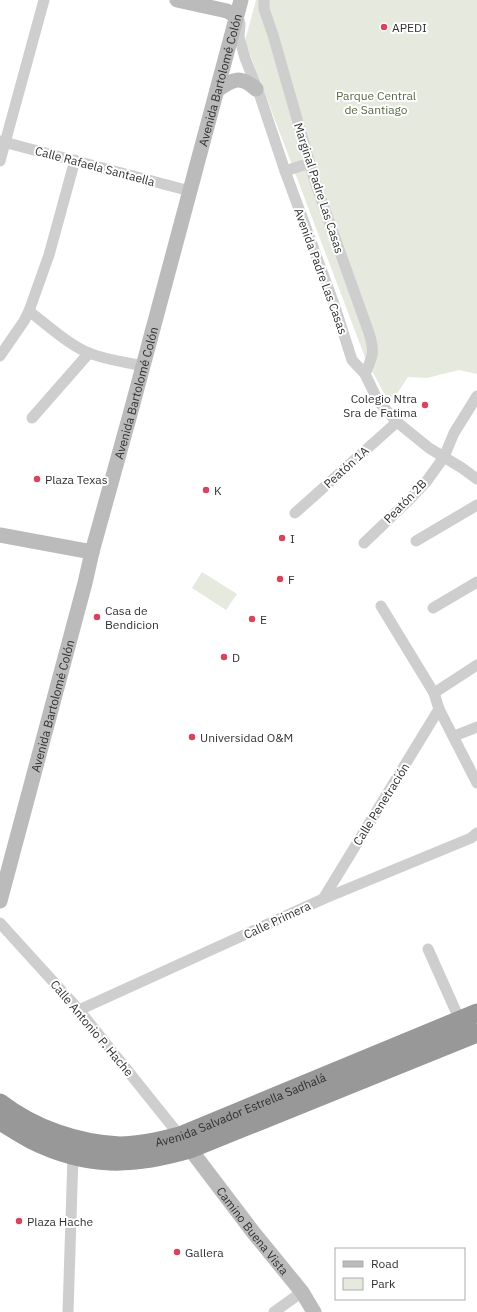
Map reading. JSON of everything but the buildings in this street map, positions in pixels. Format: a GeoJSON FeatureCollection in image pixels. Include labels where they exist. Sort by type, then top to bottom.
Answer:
{"type":"FeatureCollection","features":[{"type":"Feature","properties":{"kind":"highway","name":"Avenida Salvador Estrella Sadhalá"},"geometry":{"type":"LineString","coordinates":[[0,1121],[30,1139],[73,1156],[96,1161],[119,1162],[171,1155],[185,1142],[477,1013]]}},
{"type":"Feature","properties":{"kind":"highway","name":"Avenida Salvador Estrella Sadhalá"},"geometry":{"type":"LineString","coordinates":[[0,1103],[43,1129],[78,1140],[120,1146],[164,1140],[185,1142],[472,1035]]}},
{"type":"Feature","properties":{"kind":"main road"},"geometry":{"type":"LineString","coordinates":[[178,0],[227,11],[236,16]]}},
{"type":"Feature","properties":{"kind":"main road","name":"Avenida Bartolomé Colón"},"geometry":{"type":"LineString","coordinates":[[0,901],[92,552],[241,0]]}},
{"type":"Feature","properties":{"kind":"main road"},"geometry":{"type":"LineString","coordinates":[[217,90],[234,80],[243,80],[256,89]]}},
{"type":"Feature","properties":{"kind":"main road"},"geometry":{"type":"LineString","coordinates":[[0,535],[92,552]]}},
{"type":"Feature","properties":{"kind":"main road","name":"Camino Buena Vista"},"geometry":{"type":"LineString","coordinates":[[185,1142],[253,1232],[302,1292],[314,1312]]}},
{"type":"Feature","properties":{"kind":"street"},"geometry":{"type":"LineString","coordinates":[[0,161],[3,141],[44,0]]}},
{"type":"Feature","properties":{"kind":"street","name":"Marginal Padre Las Casas"},"geometry":{"type":"LineString","coordinates":[[264,0],[264,9],[273,35],[315,182],[374,348],[372,358],[365,374]]}},
{"type":"Feature","properties":{"kind":"street","name":"Avenida Padre Las Casas"},"geometry":{"type":"LineString","coordinates":[[236,16],[240,24],[239,37],[242,48],[334,304],[352,360],[365,374],[378,401],[397,422],[412,435],[477,478]]}},
{"type":"Feature","properties":{"kind":"street","name":"Calle Rafaela Santaella"},"geometry":{"type":"LineString","coordinates":[[3,141],[190,191]]}},
{"type":"Feature","properties":{"kind":"street"},"geometry":{"type":"LineString","coordinates":[[0,356],[24,321],[29,311],[49,255],[75,160]]}},
{"type":"Feature","properties":{"kind":"street"},"geometry":{"type":"LineString","coordinates":[[285,171],[310,163]]}},
{"type":"Feature","properties":{"kind":"street"},"geometry":{"type":"LineString","coordinates":[[29,311],[78,347],[89,353],[143,366]]}},
{"type":"Feature","properties":{"kind":"street"},"geometry":{"type":"LineString","coordinates":[[32,418],[89,353]]}},
{"type":"Feature","properties":{"kind":"street","name":"Peatón 2B"},"geometry":{"type":"LineString","coordinates":[[364,543],[426,482],[444,457],[454,433],[477,396]]}},
{"type":"Feature","properties":{"kind":"street","name":"Peatón 1A"},"geometry":{"type":"LineString","coordinates":[[295,513],[397,422]]}},
{"type":"Feature","properties":{"kind":"street"},"geometry":{"type":"LineString","coordinates":[[416,541],[477,505]]}},
{"type":"Feature","properties":{"kind":"street"},"geometry":{"type":"LineString","coordinates":[[433,608],[477,582]]}},
{"type":"Feature","properties":{"kind":"street"},"geometry":{"type":"LineString","coordinates":[[381,606],[434,693],[439,709],[477,783]]}},
{"type":"Feature","properties":{"kind":"street"},"geometry":{"type":"LineString","coordinates":[[434,693],[477,665]]}},
{"type":"Feature","properties":{"kind":"street","name":"Calle Penetración"},"geometry":{"type":"LineString","coordinates":[[322,899],[439,709]]}},
{"type":"Feature","properties":{"kind":"street"},"geometry":{"type":"LineString","coordinates":[[454,736],[477,727]]}},
{"type":"Feature","properties":{"kind":"street","name":"Calle Primera"},"geometry":{"type":"LineString","coordinates":[[79,1010],[322,899],[471,838],[477,833]]}},
{"type":"Feature","properties":{"kind":"street","name":"Calle Antonio P. Hache"},"geometry":{"type":"LineString","coordinates":[[0,924],[79,1010],[185,1142]]}},
{"type":"Feature","properties":{"kind":"street"},"geometry":{"type":"LineString","coordinates":[[428,949],[460,1020],[472,1035]]}},
{"type":"Feature","properties":{"kind":"street"},"geometry":{"type":"LineString","coordinates":[[68,1312],[73,1156]]}},
{"type":"Feature","properties":{"kind":"street"},"geometry":{"type":"LineString","coordinates":[[274,1312],[302,1292]]}},
{"type":"Feature","properties":{"kind":"green space","name":"Parque Central de Santiago"},"geometry":{"type":"Polygon","coordinates":[[[256,0],[477,0],[477,374],[459,370],[427,378],[408,377],[390,404],[366,360],[245,41],[256,0]]]}},
{"type":"Feature","properties":{"kind":"green space"},"geometry":{"type":"Polygon","coordinates":[[[202,572],[237,594],[226,610],[192,588],[202,572]]]}},
{"type":"Feature","properties":{"kind":"place","name":"APEDI"},"geometry":{"type":"Point","coordinates":[384,27]}},
{"type":"Feature","properties":{"kind":"place","name":"Colegio Ntra Sra de Fatima"},"geometry":{"type":"Point","coordinates":[425,405]}},
{"type":"Feature","properties":{"kind":"place","name":"Plaza Texas"},"geometry":{"type":"Point","coordinates":[37,479]}},
{"type":"Feature","properties":{"kind":"place","name":"K"},"geometry":{"type":"Point","coordinates":[206,490]}},
{"type":"Feature","properties":{"kind":"place","name":"I"},"geometry":{"type":"Point","coordinates":[282,538]}},
{"type":"Feature","properties":{"kind":"place","name":"F"},"geometry":{"type":"Point","coordinates":[280,579]}},
{"type":"Feature","properties":{"kind":"place","name":"Casa de Bendicion"},"geometry":{"type":"Point","coordinates":[97,617]}},
{"type":"Feature","properties":{"kind":"place","name":"E"},"geometry":{"type":"Point","coordinates":[252,619]}},
{"type":"Feature","properties":{"kind":"place","name":"D"},"geometry":{"type":"Point","coordinates":[224,657]}},
{"type":"Feature","properties":{"kind":"place","name":"Universidad O&M"},"geometry":{"type":"Point","coordinates":[192,737]}},
{"type":"Feature","properties":{"kind":"place","name":"Plaza Hache"},"geometry":{"type":"Point","coordinates":[19,1221]}},
{"type":"Feature","properties":{"kind":"place","name":"Gallera"},"geometry":{"type":"Point","coordinates":[177,1252]}}]}
